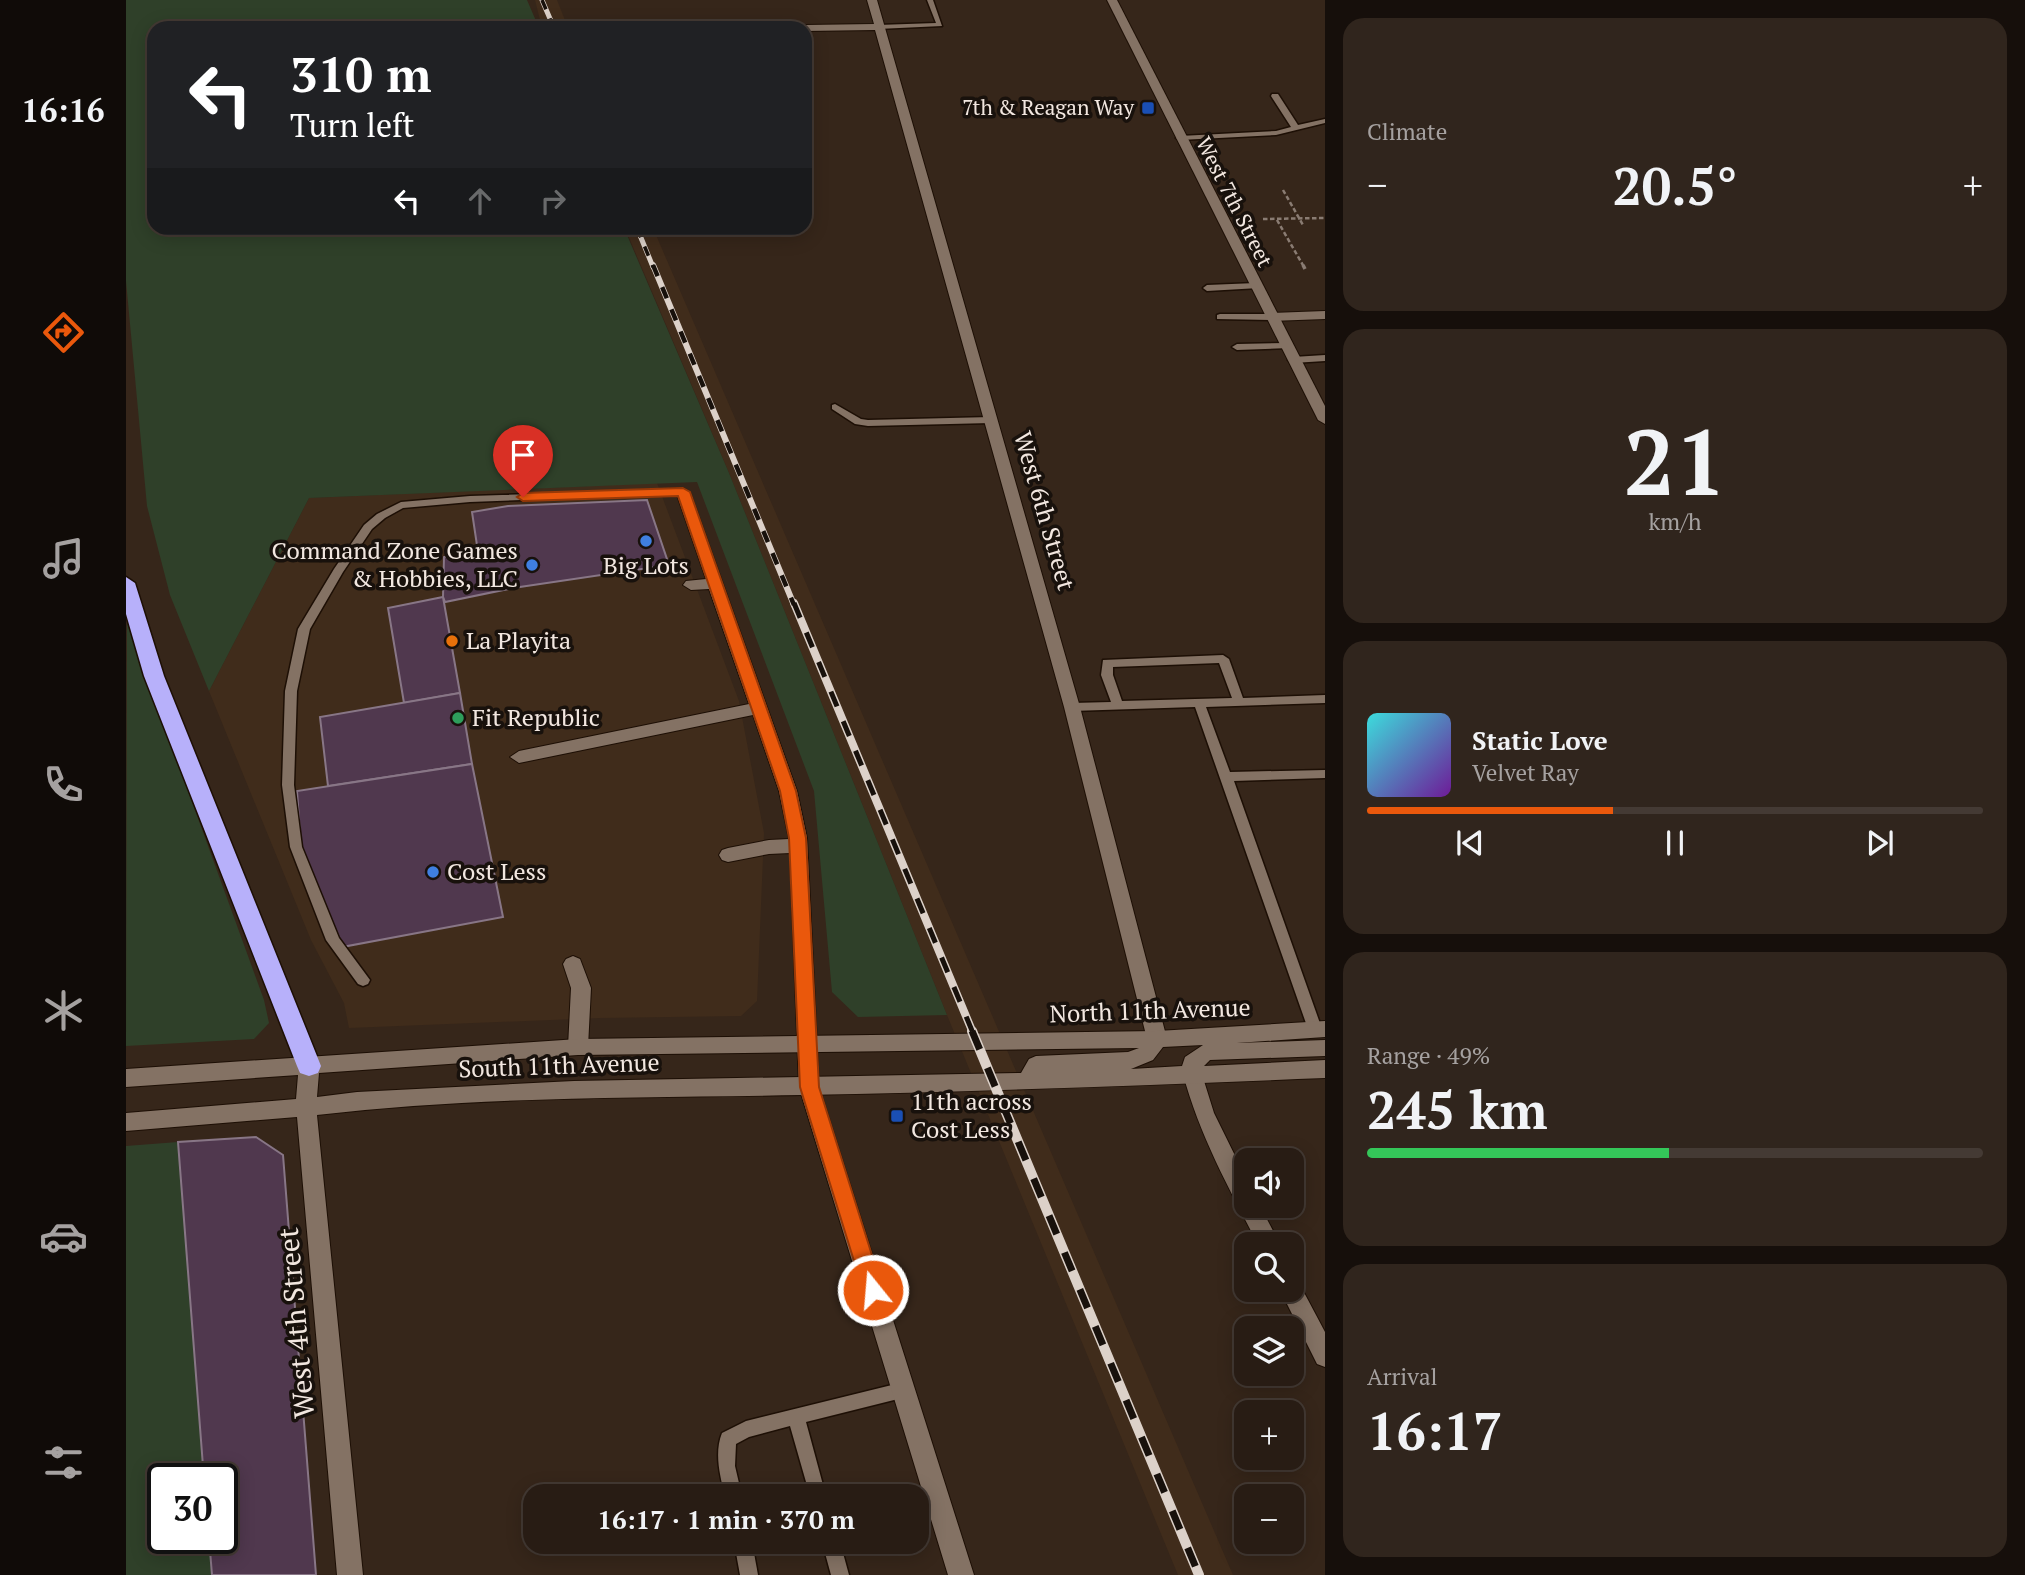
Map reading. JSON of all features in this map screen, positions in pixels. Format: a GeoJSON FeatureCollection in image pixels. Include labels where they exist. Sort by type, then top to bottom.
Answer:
{"type":"FeatureCollection","features":[{"type":"Feature","properties":{"kind":"highway"},"geometry":{"type":"LineString","coordinates":[[126,583],[154,676],[309,1066]]}},
{"type":"Feature","properties":{"kind":"street","name":"West 6th Street"},"geometry":{"type":"LineString","coordinates":[[872,0],[1072,707],[1157,1039]]}},
{"type":"Feature","properties":{"kind":"street","name":"West 7th Street"},"geometry":{"type":"LineString","coordinates":[[1112,0],[1293,360],[1322,407],[1325,420]]}},
{"type":"Feature","properties":{"kind":"street"},"geometry":{"type":"LineString","coordinates":[[812,28],[878,27]]}},
{"type":"Feature","properties":{"kind":"street"},"geometry":{"type":"LineString","coordinates":[[1271,317],[1325,315]]}},
{"type":"Feature","properties":{"kind":"street"},"geometry":{"type":"LineString","coordinates":[[683,492],[788,791],[798,846],[809,1087],[961,1575]]}},
{"type":"Feature","properties":{"kind":"street"},"geometry":{"type":"LineString","coordinates":[[691,585],[715,583]]}},
{"type":"Feature","properties":{"kind":"street"},"geometry":{"type":"LineString","coordinates":[[519,757],[758,708]]}},
{"type":"Feature","properties":{"kind":"street"},"geometry":{"type":"LineString","coordinates":[[728,855],[769,847],[798,846]]}},
{"type":"Feature","properties":{"kind":"street"},"geometry":{"type":"LineString","coordinates":[[573,964],[581,988],[578,1047]]}},
{"type":"Feature","properties":{"kind":"street","name":"North 11th Avenue"},"geometry":{"type":"LineString","coordinates":[[977,1042],[1157,1039],[1320,1029]]}},
{"type":"Feature","properties":{"kind":"street"},"geometry":{"type":"LineString","coordinates":[[1157,1039],[1152,1051],[1128,1061],[1036,1065],[1031,1071],[1030,1081],[1325,1069]]}},
{"type":"Feature","properties":{"kind":"street","name":"South 11th Avenue"},"geometry":{"type":"LineString","coordinates":[[126,1078],[578,1047],[977,1042]]}},
{"type":"Feature","properties":{"kind":"street"},"geometry":{"type":"LineString","coordinates":[[1234,1175],[1204,1113],[1192,1063],[1206,1052],[1325,1048]]}},
{"type":"Feature","properties":{"kind":"street","name":"West 4th Street"},"geometry":{"type":"LineString","coordinates":[[309,1066],[306,1107],[350,1575]]}},
{"type":"Feature","properties":{"kind":"street","name":"South 11th Avenue"},"geometry":{"type":"LineString","coordinates":[[126,1122],[357,1101],[574,1090],[1030,1081]]}},
{"type":"Feature","properties":{"kind":"street"},"geometry":{"type":"LineString","coordinates":[[1298,1302],[1325,1356]]}},
{"type":"Feature","properties":{"kind":"lane"},"geometry":{"type":"LineString","coordinates":[[878,27],[940,25],[930,0]]}},
{"type":"Feature","properties":{"kind":"lane"},"geometry":{"type":"LineString","coordinates":[[1275,96],[1296,128]]}},
{"type":"Feature","properties":{"kind":"lane"},"geometry":{"type":"LineString","coordinates":[[1180,138],[1261,134],[1325,121]]}},
{"type":"Feature","properties":{"kind":"lane"},"geometry":{"type":"LineString","coordinates":[[1207,288],[1256,286]]}},
{"type":"Feature","properties":{"kind":"lane"},"geometry":{"type":"LineString","coordinates":[[1220,317],[1271,317]]}},
{"type":"Feature","properties":{"kind":"lane"},"geometry":{"type":"LineString","coordinates":[[1237,347],[1286,346]]}},
{"type":"Feature","properties":{"kind":"lane"},"geometry":{"type":"LineString","coordinates":[[1293,360],[1325,358]]}},
{"type":"Feature","properties":{"kind":"lane"},"geometry":{"type":"LineString","coordinates":[[835,407],[858,422],[867,423],[991,420]]}},
{"type":"Feature","properties":{"kind":"lane"},"geometry":{"type":"LineString","coordinates":[[363,980],[333,940],[296,847],[289,785],[291,691],[304,629],[338,571],[368,527],[401,505],[470,499],[683,492]]}},
{"type":"Feature","properties":{"kind":"lane"},"geometry":{"type":"LineString","coordinates":[[1118,706],[1107,675],[1107,663],[1223,659],[1239,702]]}},
{"type":"Feature","properties":{"kind":"lane"},"geometry":{"type":"LineString","coordinates":[[1072,707],[1325,699]]}},
{"type":"Feature","properties":{"kind":"lane"},"geometry":{"type":"LineString","coordinates":[[1199,703],[1320,1029]]}},
{"type":"Feature","properties":{"kind":"lane"},"geometry":{"type":"LineString","coordinates":[[1226,777],[1325,774]]}},
{"type":"Feature","properties":{"kind":"lane"},"geometry":{"type":"LineString","coordinates":[[731,1484],[727,1466],[728,1439],[746,1429],[904,1390]]}},
{"type":"Feature","properties":{"kind":"lane"},"geometry":{"type":"LineString","coordinates":[[796,1416],[815,1484]]}},
{"type":"Feature","properties":{"kind":"lane"},"geometry":{"type":"LineString","coordinates":[[746,1554],[750,1575]]}},
{"type":"Feature","properties":{"kind":"lane"},"geometry":{"type":"LineString","coordinates":[[834,1554],[840,1575]]}},
{"type":"Feature","properties":{"kind":"path"},"geometry":{"type":"LineString","coordinates":[[1283,190],[1303,225]]}},
{"type":"Feature","properties":{"kind":"path"},"geometry":{"type":"LineString","coordinates":[[1263,219],[1325,218]]}},
{"type":"Feature","properties":{"kind":"path"},"geometry":{"type":"LineString","coordinates":[[1276,219],[1306,269]]}},
{"type":"Feature","properties":{"kind":"shaded area"},"geometry":{"type":"Polygon","coordinates":[[[535,0],[557,0],[565,21],[540,21],[535,0]]]}},
{"type":"Feature","properties":{"kind":"shaded area"},"geometry":{"type":"Polygon","coordinates":[[[628,235],[656,235],[1233,1575],[1178,1575],[947,1015],[729,473],[628,235]]]}},
{"type":"Feature","properties":{"kind":"shaded area"},"geometry":{"type":"Polygon","coordinates":[[[657,483],[739,701],[764,833],[757,1001],[741,1016],[600,1018],[349,1028],[344,1003],[311,940],[209,691],[309,498],[657,483]]]}},
{"type":"Feature","properties":{"kind":"green space"},"geometry":{"type":"Polygon","coordinates":[[[126,0],[527,0],[536,21],[147,21],[147,235],[627,235],[729,473],[947,1015],[858,1017],[832,992],[814,791],[697,482],[309,498],[209,691],[170,595],[147,506],[126,281],[126,0]]]}},
{"type":"Feature","properties":{"kind":"green space"},"geometry":{"type":"Polygon","coordinates":[[[127,623],[264,1000],[269,1023],[254,1039],[126,1046],[127,623]]]}},
{"type":"Feature","properties":{"kind":"green space"},"geometry":{"type":"Polygon","coordinates":[[[178,1142],[203,1463],[147,1463],[147,1554],[210,1554],[212,1575],[126,1575],[126,1146],[178,1142]]]}},
{"type":"Feature","properties":{"kind":"building"},"geometry":{"type":"Polygon","coordinates":[[[647,500],[669,565],[513,588],[445,602],[444,557],[478,552],[472,512],[508,506],[647,500]]]}},
{"type":"Feature","properties":{"kind":"building"},"geometry":{"type":"Polygon","coordinates":[[[443,597],[460,693],[404,703],[388,608],[443,597]]]}},
{"type":"Feature","properties":{"kind":"building"},"geometry":{"type":"Polygon","coordinates":[[[460,693],[472,764],[328,786],[320,717],[460,693]]]}},
{"type":"Feature","properties":{"kind":"building"},"geometry":{"type":"Polygon","coordinates":[[[472,764],[503,917],[342,947],[301,850],[297,791],[472,764]]]}},
{"type":"Feature","properties":{"kind":"building"},"geometry":{"type":"Polygon","coordinates":[[[256,1137],[283,1155],[316,1575],[212,1575],[210,1554],[238,1554],[238,1463],[203,1463],[178,1142],[256,1137]]]}},
{"type":"Feature","properties":{"kind":"railway"},"geometry":{"type":"LineString","coordinates":[[542,0],[551,21]]}},
{"type":"Feature","properties":{"kind":"railway"},"geometry":{"type":"LineString","coordinates":[[640,235],[653,267]]}},
{"type":"Feature","properties":{"kind":"railway"},"geometry":{"type":"LineString","coordinates":[[653,265],[794,605]]}},
{"type":"Feature","properties":{"kind":"railway"},"geometry":{"type":"LineString","coordinates":[[794,603],[973,1033]]}},
{"type":"Feature","properties":{"kind":"railway"},"geometry":{"type":"LineString","coordinates":[[972,1031],[1199,1575]]}},
{"type":"Feature","properties":{"kind":"place","name":"7th & Reagan Way"},"geometry":{"type":"Point","coordinates":[1148,108]}},
{"type":"Feature","properties":{"kind":"place","name":"Big Lots"},"geometry":{"type":"Point","coordinates":[646,541]}},
{"type":"Feature","properties":{"kind":"place","name":"Command Zone Games & Hobbies, LLC"},"geometry":{"type":"Point","coordinates":[532,565]}},
{"type":"Feature","properties":{"kind":"place","name":"La Playita"},"geometry":{"type":"Point","coordinates":[452,641]}},
{"type":"Feature","properties":{"kind":"place","name":"Fit Republic"},"geometry":{"type":"Point","coordinates":[458,718]}},
{"type":"Feature","properties":{"kind":"place","name":"Cost Less"},"geometry":{"type":"Point","coordinates":[433,872]}},
{"type":"Feature","properties":{"kind":"place","name":"11th across Cost Less"},"geometry":{"type":"Point","coordinates":[897,1116]}},
{"type":"Feature","properties":{"kind":"route"},"geometry":{"type":"LineString","coordinates":[[523,497],[683,492],[788,791],[798,838],[809,1087],[873,1290]]}}]}
